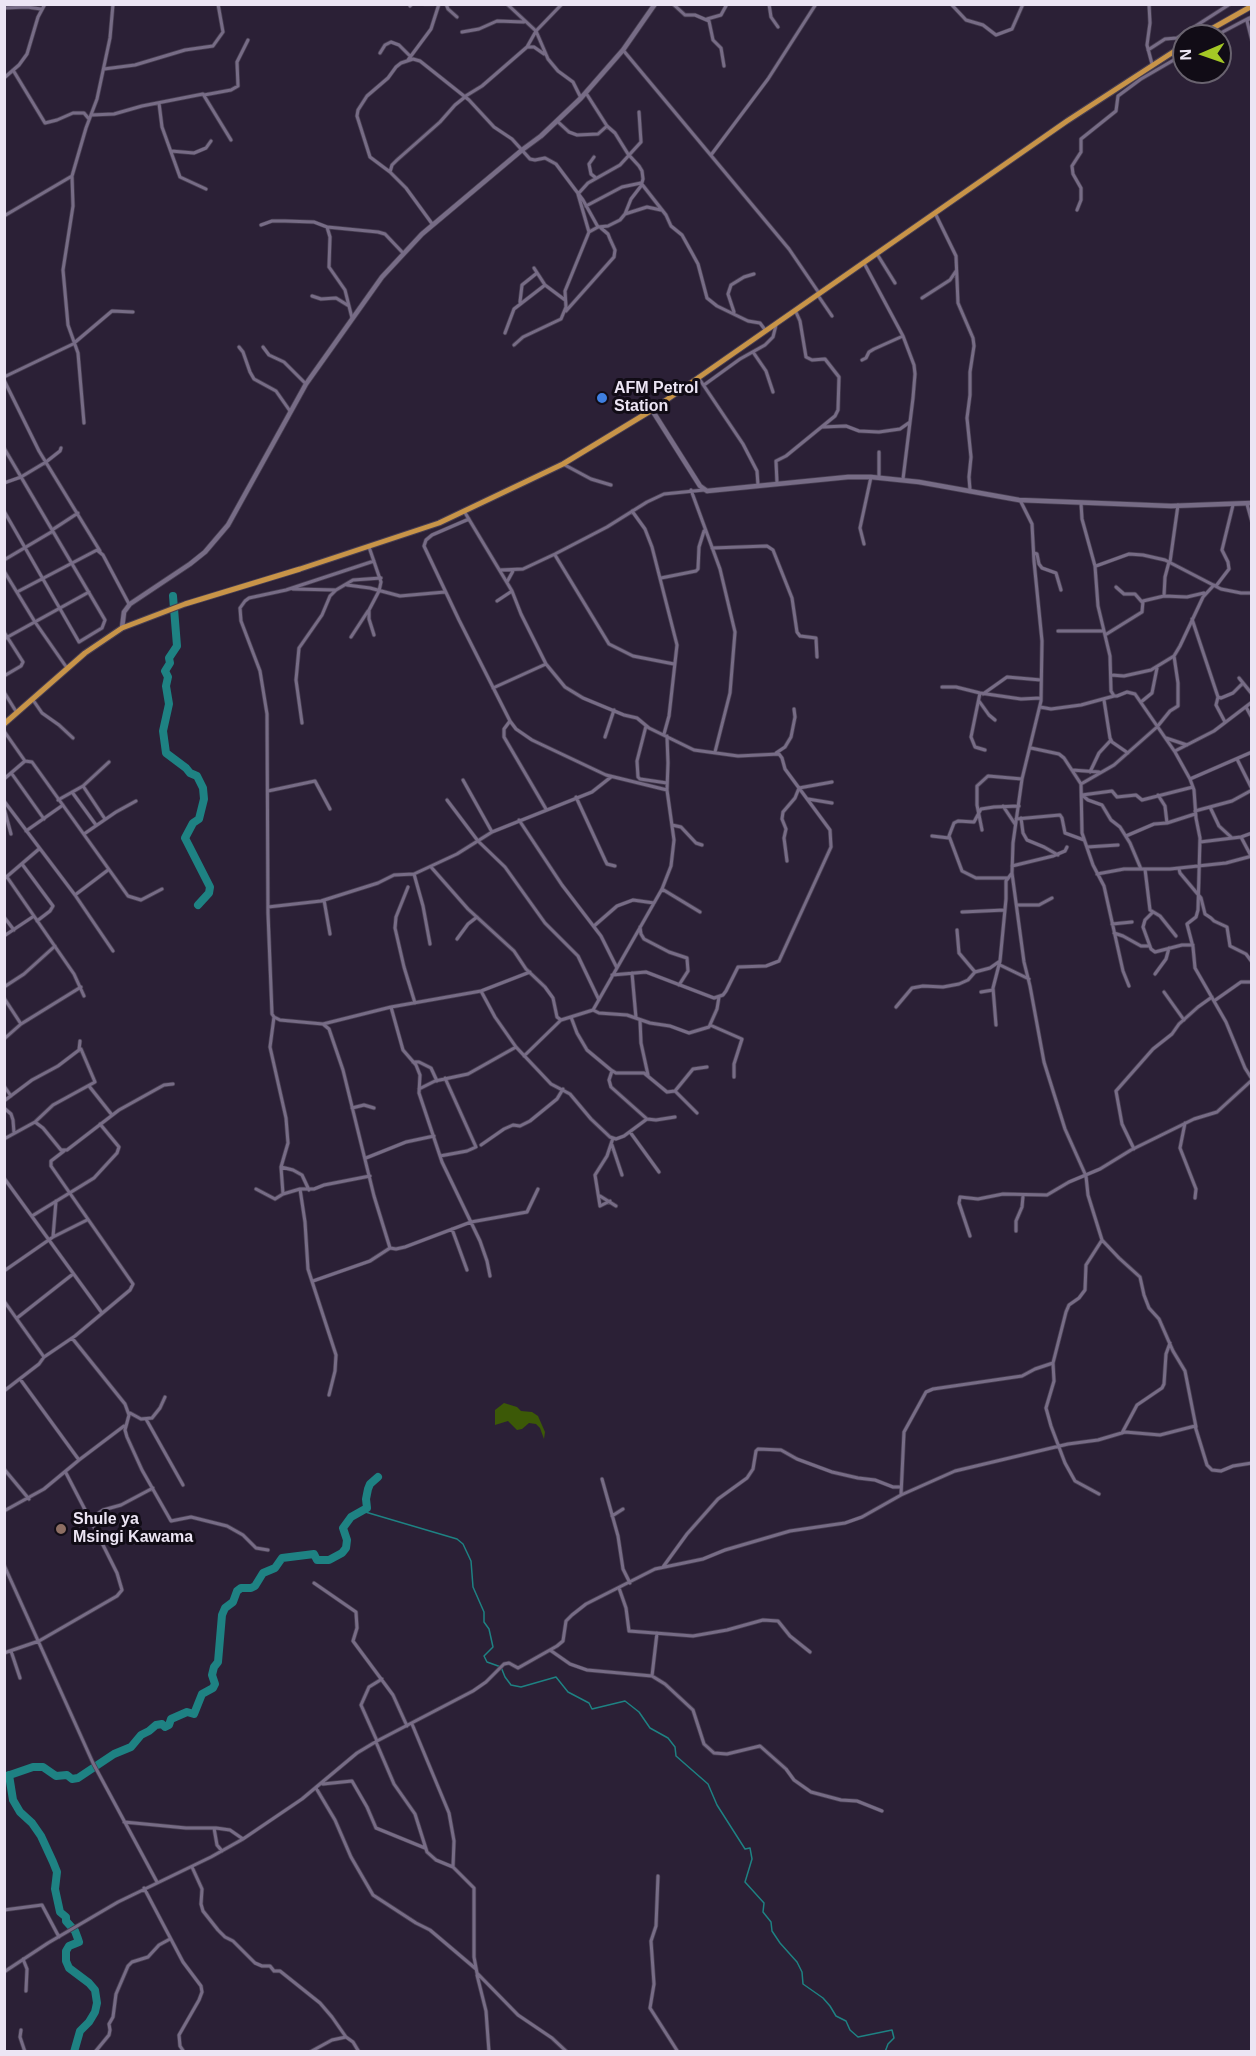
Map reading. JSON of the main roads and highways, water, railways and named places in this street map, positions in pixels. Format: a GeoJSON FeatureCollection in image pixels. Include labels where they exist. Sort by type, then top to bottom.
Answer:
{"type":"FeatureCollection","features":[{"type":"Feature","properties":{"kind":"highway"},"geometry":{"type":"LineString","coordinates":[[1220,24],[1251,6]]}},
{"type":"Feature","properties":{"kind":"highway"},"geometry":{"type":"LineString","coordinates":[[4,724],[86,653],[122,628],[159,612],[439,523],[563,464],[652,410],[698,376],[877,255],[1057,127],[1172,52]]}},
{"type":"Feature","properties":{"kind":"main road"},"geometry":{"type":"LineString","coordinates":[[122,628],[124,612],[129,604],[190,564],[218,538],[235,513],[306,384],[382,277],[403,253],[433,225],[541,136],[586,93],[623,50],[652,5]]}},
{"type":"Feature","properties":{"kind":"main road"},"geometry":{"type":"LineString","coordinates":[[652,410],[704,490],[715,492],[848,477],[879,477],[1019,500],[1178,506],[1249,503]]}},
{"type":"Feature","properties":{"kind":"waterway"},"geometry":{"type":"LineString","coordinates":[[173,596],[177,646],[169,658],[170,663],[165,671],[168,677],[166,686],[169,704],[163,731],[166,753],[197,776],[203,788],[204,799],[199,819],[193,823],[185,838],[210,887],[209,893],[198,905]]}},
{"type":"Feature","properties":{"kind":"waterway"},"geometry":{"type":"LineString","coordinates":[[4,1777],[33,1767],[43,1767],[56,1776],[67,1775],[72,1779],[78,1778],[114,1754],[131,1747],[141,1735],[156,1725],[162,1724],[165,1727],[169,1725],[171,1719],[187,1712],[194,1714],[202,1694],[213,1688],[215,1684],[212,1675],[218,1662],[222,1615],[225,1608],[233,1602],[237,1591],[241,1588],[255,1586],[263,1573],[275,1568],[282,1558],[314,1554],[317,1560],[329,1560],[342,1553],[346,1548],[347,1540],[343,1528],[351,1517],[367,1508],[368,1489],[378,1477]]}},
{"type":"Feature","properties":{"kind":"waterway"},"geometry":{"type":"LineString","coordinates":[[362,1511],[457,1539],[463,1544],[471,1561],[473,1587],[484,1612],[484,1622],[489,1629],[493,1647],[484,1656],[487,1662],[501,1667],[511,1685],[521,1687],[556,1677],[568,1692],[589,1703],[592,1709],[625,1701],[639,1712],[650,1728],[668,1738],[675,1747],[676,1756],[708,1784],[717,1805],[745,1849],[750,1848],[752,1859],[745,1882],[764,1903],[763,1912],[771,1922],[772,1931],[797,1962],[802,1972],[803,1984],[823,1998],[836,2016],[846,2021],[850,2030],[858,2037],[892,2030],[894,2038],[888,2044],[885,2052]]}},
{"type":"Feature","properties":{"kind":"waterway"},"geometry":{"type":"LineString","coordinates":[[9,1775],[13,1800],[20,1812],[41,1836],[53,1862],[57,1872],[55,1889],[60,1912],[75,1931],[79,1942],[69,1946],[66,1951],[66,1961],[69,1968],[95,1990],[97,2003],[95,2012],[80,2031],[74,2052]]}},
{"type":"Feature","properties":{"kind":"place","name":"AFM Petrol Station"},"geometry":{"type":"Point","coordinates":[602,398]}},
{"type":"Feature","properties":{"kind":"place","name":"Shule ya Msingi Kawama"},"geometry":{"type":"Point","coordinates":[61,1529]}}]}
